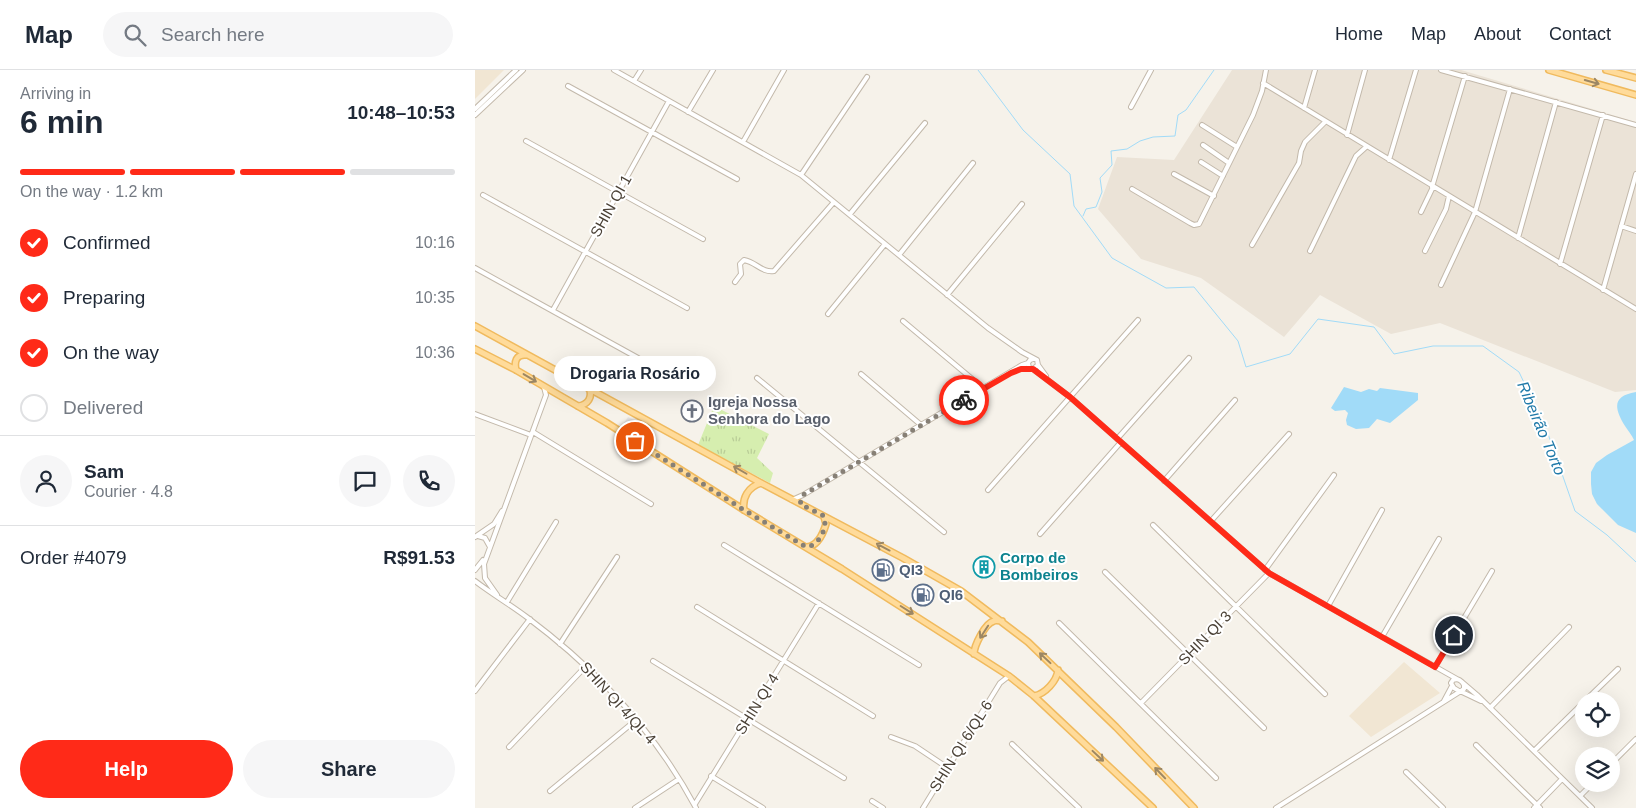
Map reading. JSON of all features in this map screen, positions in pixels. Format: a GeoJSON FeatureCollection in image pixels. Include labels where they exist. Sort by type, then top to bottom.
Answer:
{"type":"FeatureCollection","features":[{"type":"Feature","properties":{"kind":"main road"},"geometry":{"type":"LineString","coordinates":[[1549,70],[1636,95]]}},
{"type":"Feature","properties":{"kind":"main road"},"geometry":{"type":"LineString","coordinates":[[1606,70],[1636,78]]}},
{"type":"Feature","properties":{"kind":"main road"},"geometry":{"type":"LineString","coordinates":[[475,326],[954,588],[1003,622],[1058,670],[1194,808]]}},
{"type":"Feature","properties":{"kind":"main road"},"geometry":{"type":"LineString","coordinates":[[475,349],[544,386],[677,467],[1009,676],[1034,696],[1153,808]]}},
{"type":"Feature","properties":{"kind":"main road"},"geometry":{"type":"LineString","coordinates":[[516,370],[515,362],[517,358],[527,355]]}},
{"type":"Feature","properties":{"kind":"main road"},"geometry":{"type":"LineString","coordinates":[[577,406],[586,404],[589,401],[591,392],[589,388]]}},
{"type":"Feature","properties":{"kind":"main road"},"geometry":{"type":"LineString","coordinates":[[744,510],[744,497],[753,487],[761,483]]}},
{"type":"Feature","properties":{"kind":"main road"},"geometry":{"type":"LineString","coordinates":[[806,547],[814,545],[822,534],[826,524],[824,516]]}},
{"type":"Feature","properties":{"kind":"main road"},"geometry":{"type":"LineString","coordinates":[[974,654],[975,644],[989,624],[994,621],[1003,622]]}},
{"type":"Feature","properties":{"kind":"main road"},"geometry":{"type":"LineString","coordinates":[[1034,696],[1041,694],[1045,690],[1057,676],[1058,670]]}},
{"type":"Feature","properties":{"kind":"street"},"geometry":{"type":"LineString","coordinates":[[475,109],[516,70]]}},
{"type":"Feature","properties":{"kind":"street"},"geometry":{"type":"LineString","coordinates":[[475,115],[523,70]]}},
{"type":"Feature","properties":{"kind":"street"},"geometry":{"type":"LineString","coordinates":[[614,70],[801,175],[988,328],[1038,361],[1038,365],[1049,380]]}},
{"type":"Feature","properties":{"kind":"street"},"geometry":{"type":"LineString","coordinates":[[634,81],[641,70]]}},
{"type":"Feature","properties":{"kind":"street"},"geometry":{"type":"LineString","coordinates":[[688,112],[713,70]]}},
{"type":"Feature","properties":{"kind":"street"},"geometry":{"type":"LineString","coordinates":[[743,142],[784,70]]}},
{"type":"Feature","properties":{"kind":"street"},"geometry":{"type":"LineString","coordinates":[[1131,107],[1151,70]]}},
{"type":"Feature","properties":{"kind":"street"},"geometry":{"type":"LineString","coordinates":[[1132,189],[1194,225],[1199,224],[1260,98],[1266,70]]}},
{"type":"Feature","properties":{"kind":"street"},"geometry":{"type":"LineString","coordinates":[[1304,108],[1315,70]]}},
{"type":"Feature","properties":{"kind":"street"},"geometry":{"type":"LineString","coordinates":[[1347,135],[1365,70]]}},
{"type":"Feature","properties":{"kind":"street"},"geometry":{"type":"LineString","coordinates":[[1389,160],[1416,70]]}},
{"type":"Feature","properties":{"kind":"street"},"geometry":{"type":"LineString","coordinates":[[1442,70],[1636,125]]}},
{"type":"Feature","properties":{"kind":"street"},"geometry":{"type":"LineString","coordinates":[[1421,212],[1433,187],[1465,76]]}},
{"type":"Feature","properties":{"kind":"street"},"geometry":{"type":"LineString","coordinates":[[801,175],[867,77]]}},
{"type":"Feature","properties":{"kind":"street"},"geometry":{"type":"LineString","coordinates":[[1263,84],[1636,309]]}},
{"type":"Feature","properties":{"kind":"street"},"geometry":{"type":"LineString","coordinates":[[568,86],[737,179]]}},
{"type":"Feature","properties":{"kind":"street"},"geometry":{"type":"LineString","coordinates":[[1441,285],[1475,212],[1510,89]]}},
{"type":"Feature","properties":{"kind":"street","name":"SHIN QI 1"},"geometry":{"type":"LineString","coordinates":[[553,310],[653,133],[669,101]]}},
{"type":"Feature","properties":{"kind":"street"},"geometry":{"type":"LineString","coordinates":[[1518,238],[1556,102]]}},
{"type":"Feature","properties":{"kind":"street"},"geometry":{"type":"LineString","coordinates":[[1560,264],[1603,115]]}},
{"type":"Feature","properties":{"kind":"street"},"geometry":{"type":"LineString","coordinates":[[1252,245],[1296,169],[1305,142],[1325,122]]}},
{"type":"Feature","properties":{"kind":"street"},"geometry":{"type":"LineString","coordinates":[[850,214],[925,123]]}},
{"type":"Feature","properties":{"kind":"street"},"geometry":{"type":"LineString","coordinates":[[1202,125],[1237,147]]}},
{"type":"Feature","properties":{"kind":"street"},"geometry":{"type":"LineString","coordinates":[[526,140],[703,239]]}},
{"type":"Feature","properties":{"kind":"street"},"geometry":{"type":"LineString","coordinates":[[1203,145],[1229,163]]}},
{"type":"Feature","properties":{"kind":"street"},"geometry":{"type":"LineString","coordinates":[[1310,250],[1357,154],[1366,147]]}},
{"type":"Feature","properties":{"kind":"street"},"geometry":{"type":"LineString","coordinates":[[1201,162],[1223,176]]}},
{"type":"Feature","properties":{"kind":"street"},"geometry":{"type":"LineString","coordinates":[[899,255],[973,163]]}},
{"type":"Feature","properties":{"kind":"street"},"geometry":{"type":"LineString","coordinates":[[1174,174],[1214,196]]}},
{"type":"Feature","properties":{"kind":"street"},"geometry":{"type":"LineString","coordinates":[[1603,290],[1636,174]]}},
{"type":"Feature","properties":{"kind":"street"},"geometry":{"type":"LineString","coordinates":[[483,195],[687,308]]}},
{"type":"Feature","properties":{"kind":"street"},"geometry":{"type":"LineString","coordinates":[[1425,251],[1446,209],[1449,196]]}},
{"type":"Feature","properties":{"kind":"street"},"geometry":{"type":"LineString","coordinates":[[735,282],[741,274],[740,264],[744,260],[753,263],[763,270],[774,271],[834,202]]}},
{"type":"Feature","properties":{"kind":"street"},"geometry":{"type":"LineString","coordinates":[[947,295],[1022,204]]}},
{"type":"Feature","properties":{"kind":"street"},"geometry":{"type":"LineString","coordinates":[[1621,226],[1636,230]]}},
{"type":"Feature","properties":{"kind":"street"},"geometry":{"type":"LineString","coordinates":[[828,314],[885,244]]}},
{"type":"Feature","properties":{"kind":"street"},"geometry":{"type":"LineString","coordinates":[[475,268],[638,358]]}},
{"type":"Feature","properties":{"kind":"street"},"geometry":{"type":"LineString","coordinates":[[988,490],[1137,320]]}},
{"type":"Feature","properties":{"kind":"street"},"geometry":{"type":"LineString","coordinates":[[903,321],[983,388]]}},
{"type":"Feature","properties":{"kind":"street"},"geometry":{"type":"LineString","coordinates":[[1022,352],[1032,369],[1070,397],[1267,571],[1463,683],[1592,808]]}},
{"type":"Feature","properties":{"kind":"street"},"geometry":{"type":"LineString","coordinates":[[792,500],[1028,363],[1033,358]]}},
{"type":"Feature","properties":{"kind":"street"},"geometry":{"type":"LineString","coordinates":[[1040,534],[1189,358]]}},
{"type":"Feature","properties":{"kind":"street"},"geometry":{"type":"LineString","coordinates":[[1011,373],[1021,369],[1032,369],[1038,365]]}},
{"type":"Feature","properties":{"kind":"street"},"geometry":{"type":"LineString","coordinates":[[861,374],[921,425]]}},
{"type":"Feature","properties":{"kind":"street"},"geometry":{"type":"LineString","coordinates":[[757,378],[943,532]]}},
{"type":"Feature","properties":{"kind":"street"},"geometry":{"type":"LineString","coordinates":[[544,386],[546,396],[554,392]]}},
{"type":"Feature","properties":{"kind":"street","name":"SHIN QI 4/QL 4"},"geometry":{"type":"LineString","coordinates":[[499,596],[485,578],[486,556],[500,524],[503,510],[546,396]]}},
{"type":"Feature","properties":{"kind":"street"},"geometry":{"type":"LineString","coordinates":[[1164,481],[1235,400]]}},
{"type":"Feature","properties":{"kind":"street"},"geometry":{"type":"LineString","coordinates":[[475,414],[532,433],[651,504]]}},
{"type":"Feature","properties":{"kind":"street"},"geometry":{"type":"LineString","coordinates":[[1211,521],[1289,434]]}},
{"type":"Feature","properties":{"kind":"street","name":"SHIN QI 3"},"geometry":{"type":"LineString","coordinates":[[1141,702],[1189,655],[1267,571],[1334,475]]}},
{"type":"Feature","properties":{"kind":"street"},"geometry":{"type":"LineString","coordinates":[[800,504],[803,495]]}},
{"type":"Feature","properties":{"kind":"street","name":"SHIN QI 4/QL 4"},"geometry":{"type":"LineString","coordinates":[[476,537],[493,524],[503,510]]}},
{"type":"Feature","properties":{"kind":"street"},"geometry":{"type":"LineString","coordinates":[[1328,606],[1382,510]]}},
{"type":"Feature","properties":{"kind":"street"},"geometry":{"type":"LineString","coordinates":[[507,602],[556,522]]}},
{"type":"Feature","properties":{"kind":"street"},"geometry":{"type":"LineString","coordinates":[[1153,525],[1325,694]]}},
{"type":"Feature","properties":{"kind":"street"},"geometry":{"type":"LineString","coordinates":[[476,537],[485,538],[490,547]]}},
{"type":"Feature","properties":{"kind":"street"},"geometry":{"type":"LineString","coordinates":[[1382,637],[1439,538]]}},
{"type":"Feature","properties":{"kind":"street"},"geometry":{"type":"LineString","coordinates":[[724,545],[919,665]]}},
{"type":"Feature","properties":{"kind":"street"},"geometry":{"type":"LineString","coordinates":[[475,570],[486,556]]}},
{"type":"Feature","properties":{"kind":"street"},"geometry":{"type":"LineString","coordinates":[[560,644],[617,557]]}},
{"type":"Feature","properties":{"kind":"street"},"geometry":{"type":"LineString","coordinates":[[1435,667],[1491,571]]}},
{"type":"Feature","properties":{"kind":"street"},"geometry":{"type":"LineString","coordinates":[[1105,572],[1264,728]]}},
{"type":"Feature","properties":{"kind":"street","name":"SHIN QI 4/QL 4"},"geometry":{"type":"LineString","coordinates":[[475,581],[530,619],[586,666],[615,696],[661,751],[695,806]]}},
{"type":"Feature","properties":{"kind":"street","name":"SHIN QI 4"},"geometry":{"type":"LineString","coordinates":[[695,806],[711,776],[819,603]]}},
{"type":"Feature","properties":{"kind":"street"},"geometry":{"type":"LineString","coordinates":[[697,607],[873,716]]}},
{"type":"Feature","properties":{"kind":"street"},"geometry":{"type":"LineString","coordinates":[[475,691],[530,619]]}},
{"type":"Feature","properties":{"kind":"street"},"geometry":{"type":"LineString","coordinates":[[1059,623],[1217,778]]}},
{"type":"Feature","properties":{"kind":"street"},"geometry":{"type":"LineString","coordinates":[[1490,708],[1569,627]]}},
{"type":"Feature","properties":{"kind":"street"},"geometry":{"type":"LineString","coordinates":[[653,661],[845,778]]}},
{"type":"Feature","properties":{"kind":"street"},"geometry":{"type":"LineString","coordinates":[[509,747],[586,666]]}},
{"type":"Feature","properties":{"kind":"street"},"geometry":{"type":"LineString","coordinates":[[1594,692],[1618,669]]}},
{"type":"Feature","properties":{"kind":"street"},"geometry":{"type":"LineString","coordinates":[[1440,670],[1460,691],[1483,701]]}},
{"type":"Feature","properties":{"kind":"street","name":"SHIN QI 6/QL 6"},"geometry":{"type":"LineString","coordinates":[[1000,684],[1003,672]]}},
{"type":"Feature","properties":{"kind":"street","name":"SHIN QI 6/QL 6"},"geometry":{"type":"LineString","coordinates":[[923,808],[1000,684],[1009,676]]}},
{"type":"Feature","properties":{"kind":"street"},"geometry":{"type":"LineString","coordinates":[[1444,701],[1452,684],[1457,679]]}},
{"type":"Feature","properties":{"kind":"street"},"geometry":{"type":"LineString","coordinates":[[1276,808],[1460,691],[1464,687],[1463,683]]}},
{"type":"Feature","properties":{"kind":"street"},"geometry":{"type":"LineString","coordinates":[[1534,752],[1575,711]]}},
{"type":"Feature","properties":{"kind":"street"},"geometry":{"type":"LineString","coordinates":[[550,791],[636,720]]}},
{"type":"Feature","properties":{"kind":"street"},"geometry":{"type":"LineString","coordinates":[[891,737],[915,746],[948,768]]}},
{"type":"Feature","properties":{"kind":"street"},"geometry":{"type":"LineString","coordinates":[[1620,755],[1636,739]]}},
{"type":"Feature","properties":{"kind":"street"},"geometry":{"type":"LineString","coordinates":[[1012,744],[1079,808]]}},
{"type":"Feature","properties":{"kind":"street"},"geometry":{"type":"LineString","coordinates":[[1475,745],[1537,807],[1562,779]]}},
{"type":"Feature","properties":{"kind":"street"},"geometry":{"type":"LineString","coordinates":[[1406,772],[1443,808]]}},
{"type":"Feature","properties":{"kind":"street"},"geometry":{"type":"LineString","coordinates":[[711,776],[763,808]]}},
{"type":"Feature","properties":{"kind":"street"},"geometry":{"type":"LineString","coordinates":[[635,808],[679,779]]}},
{"type":"Feature","properties":{"kind":"street"},"geometry":{"type":"LineString","coordinates":[[1580,796],[1584,792]]}},
{"type":"Feature","properties":{"kind":"street"},"geometry":{"type":"LineString","coordinates":[[872,801],[883,808]]}},
{"type":"Feature","properties":{"kind":"shaded area"},"geometry":{"type":"Polygon","coordinates":[[[475,70],[504,70],[475,99],[475,70]]]}},
{"type":"Feature","properties":{"kind":"shaded area"},"geometry":{"type":"Polygon","coordinates":[[[1232,70],[1461,70],[1636,122],[1636,390],[1615,392],[1440,323],[1391,334],[1320,295],[1284,337],[1201,278],[1141,259],[1098,209],[1117,157],[1174,160],[1232,70]]]}},
{"type":"Feature","properties":{"kind":"shaded area"},"geometry":{"type":"Polygon","coordinates":[[[628,417],[646,426],[638,438],[621,428],[628,417]]]}},
{"type":"Feature","properties":{"kind":"shaded area"},"geometry":{"type":"Polygon","coordinates":[[[1404,662],[1440,693],[1371,737],[1349,716],[1404,662]]]}},
{"type":"Feature","properties":{"kind":"green space"},"geometry":{"type":"Polygon","coordinates":[[[714,406],[769,434],[757,458],[773,473],[770,483],[698,445],[714,406]]]}},
{"type":"Feature","properties":{"kind":"water"},"geometry":{"type":"Polygon","coordinates":[[[1344,387],[1361,392],[1369,389],[1377,391],[1380,388],[1418,393],[1418,400],[1390,423],[1377,419],[1369,428],[1356,429],[1347,425],[1348,413],[1345,410],[1335,411],[1331,408],[1344,387]]]}},
{"type":"Feature","properties":{"kind":"water"},"geometry":{"type":"Polygon","coordinates":[[[1636,392],[1636,533],[1618,525],[1597,504],[1592,494],[1591,472],[1596,463],[1634,440],[1621,420],[1617,404],[1623,396],[1636,392]]]}},
{"type":"Feature","properties":{"kind":"waterway","name":"Ribeirão Torto"},"geometry":{"type":"LineString","coordinates":[[978,70],[1023,130],[1070,174],[1074,206],[1112,258],[1166,288],[1194,287],[1238,341],[1246,367],[1290,354],[1318,319],[1374,327],[1394,354],[1433,346],[1483,346],[1519,372],[1547,431],[1575,511],[1607,535],[1636,562]]}},
{"type":"Feature","properties":{"kind":"waterway"},"geometry":{"type":"LineString","coordinates":[[1083,216],[1086,209],[1096,207],[1102,192],[1100,178],[1112,165],[1111,151],[1127,149],[1140,141],[1153,137],[1175,136],[1178,115],[1186,110],[1214,70]]}},
{"type":"Feature","properties":{"kind":"way so far"},"geometry":{"type":"LineString","coordinates":[[635,441],[744,510],[806,547],[811,547],[822,534],[826,522],[824,516],[800,504],[803,495],[964,400]]}},
{"type":"Feature","properties":{"kind":"place","name":"Igreja Nossa Senhora do Lago"},"geometry":{"type":"Point","coordinates":[692,411]}},
{"type":"Feature","properties":{"kind":"place","name":"Drogaria Rosário"},"geometry":{"type":"Point","coordinates":[635,441]}},
{"type":"Feature","properties":{"kind":"place","name":"Corpo de Bombeiros"},"geometry":{"type":"Point","coordinates":[984,567]}},
{"type":"Feature","properties":{"kind":"place","name":"QI3"},"geometry":{"type":"Point","coordinates":[883,570]}},
{"type":"Feature","properties":{"kind":"place","name":"QI6"},"geometry":{"type":"Point","coordinates":[923,595]}},
{"type":"Feature","properties":{"kind":"route"},"geometry":{"type":"LineString","coordinates":[[964,400],[1011,373],[1021,369],[1033,369],[1070,397],[1269,573],[1280,580],[1435,667],[1454,635]]}}]}
